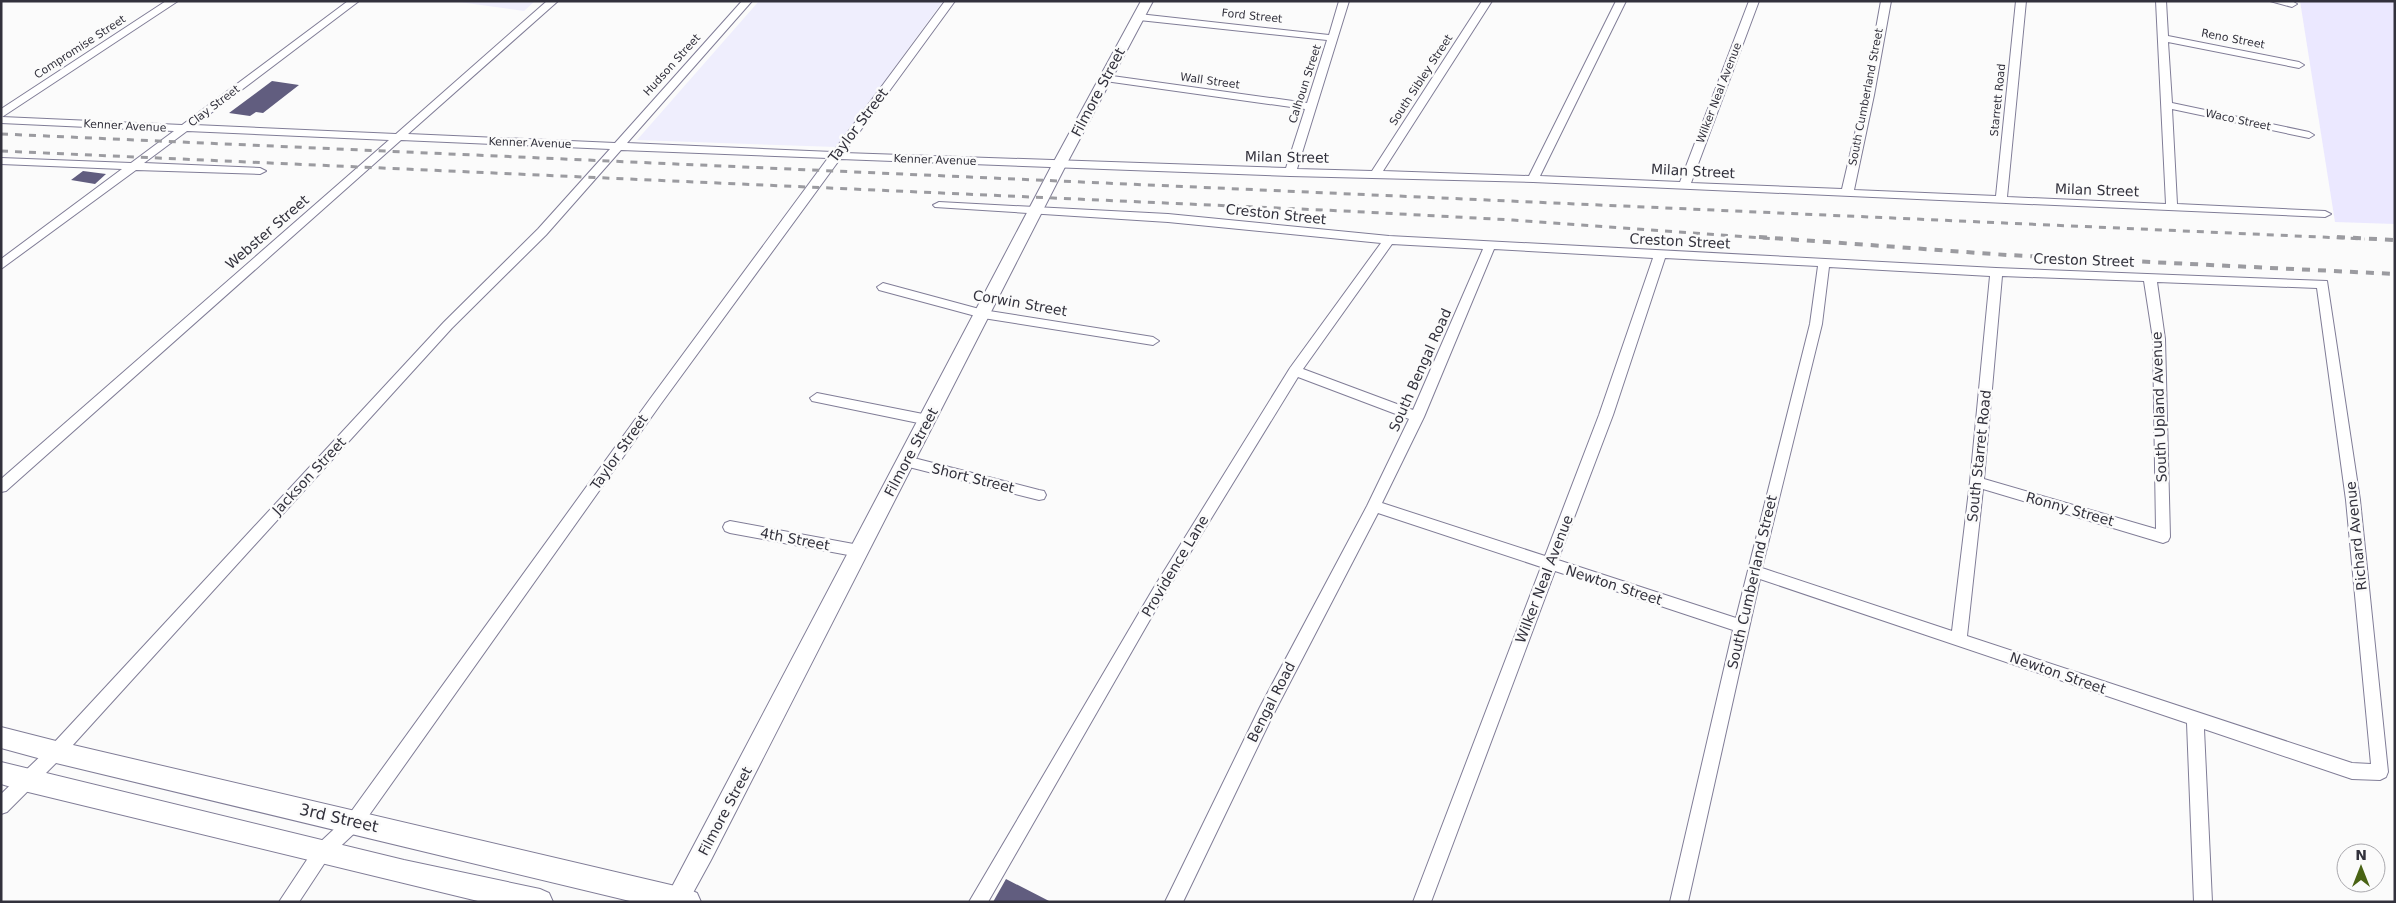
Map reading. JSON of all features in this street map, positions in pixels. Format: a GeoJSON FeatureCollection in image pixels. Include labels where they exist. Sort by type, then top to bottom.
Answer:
{"type":"FeatureCollection","features":[{"type":"Feature","properties":{"kind":"main road","name":"3rd Street"},"geometry":{"type":"LineString","coordinates":[[1,736],[56,752],[680,901]]}},
{"type":"Feature","properties":{"kind":"main road"},"geometry":{"type":"LineString","coordinates":[[1,773],[496,897],[540,902]]}},
{"type":"Feature","properties":{"kind":"street","name":"Compromise Street"},"geometry":{"type":"LineString","coordinates":[[1,114],[173,1]]}},
{"type":"Feature","properties":{"kind":"street","name":"Clay Street"},"geometry":{"type":"LineString","coordinates":[[1,264],[354,1]]}},
{"type":"Feature","properties":{"kind":"street","name":"Webster Street"},"geometry":{"type":"LineString","coordinates":[[1,487],[553,1]]}},
{"type":"Feature","properties":{"kind":"street","name":"Hudson Street"},"geometry":{"type":"LineString","coordinates":[[617,146],[747,1]]}},
{"type":"Feature","properties":{"kind":"street","name":"Taylor Street"},"geometry":{"type":"LineString","coordinates":[[288,902],[322,852],[354,822],[655,402],[950,1]]}},
{"type":"Feature","properties":{"kind":"street","name":"Filmore Street"},"geometry":{"type":"LineString","coordinates":[[680,901],[906,461],[984,314],[1035,210],[1147,1]]}},
{"type":"Feature","properties":{"kind":"street","name":"Calhoun Street"},"geometry":{"type":"LineString","coordinates":[[1290,173],[1344,1]]}},
{"type":"Feature","properties":{"kind":"street","name":"South Sibley Street"},"geometry":{"type":"LineString","coordinates":[[1376,173],[1487,1]]}},
{"type":"Feature","properties":{"kind":"street"},"geometry":{"type":"LineString","coordinates":[[1533,179],[1620,1]]}},
{"type":"Feature","properties":{"kind":"street","name":"Wilker Neal Avenue"},"geometry":{"type":"LineString","coordinates":[[1684,186],[1754,1]]}},
{"type":"Feature","properties":{"kind":"street","name":"South Cumberland Street"},"geometry":{"type":"LineString","coordinates":[[1847,194],[1869,95],[1886,1]]}},
{"type":"Feature","properties":{"kind":"street","name":"Starrett Road"},"geometry":{"type":"LineString","coordinates":[[2001,200],[2020,1]]}},
{"type":"Feature","properties":{"kind":"street"},"geometry":{"type":"LineString","coordinates":[[2161,1],[2172,208]]}},
{"type":"Feature","properties":{"kind":"street"},"geometry":{"type":"LineString","coordinates":[[2275,1],[2292,4]]}},
{"type":"Feature","properties":{"kind":"street","name":"Ford Street"},"geometry":{"type":"LineString","coordinates":[[1138,17],[1333,38]]}},
{"type":"Feature","properties":{"kind":"street","name":"Reno Street"},"geometry":{"type":"LineString","coordinates":[[2163,38],[2299,65]]}},
{"type":"Feature","properties":{"kind":"street","name":"Wall Street"},"geometry":{"type":"LineString","coordinates":[[1106,78],[1311,108]]}},
{"type":"Feature","properties":{"kind":"street","name":"Waco Street"},"geometry":{"type":"LineString","coordinates":[[2168,105],[2309,135]]}},
{"type":"Feature","properties":{"kind":"street","name":"Kenner Avenue"},"geometry":{"type":"LineString","coordinates":[[1,120],[1059,165]]}},
{"type":"Feature","properties":{"kind":"street","name":"Jackson Street"},"geometry":{"type":"LineString","coordinates":[[1,806],[56,752],[448,324],[542,232],[617,146]]}},
{"type":"Feature","properties":{"kind":"street"},"geometry":{"type":"LineString","coordinates":[[1,161],[260,171]]}},
{"type":"Feature","properties":{"kind":"street","name":"Milan Street"},"geometry":{"type":"LineString","coordinates":[[1059,165],[1533,179],[2325,214]]}},
{"type":"Feature","properties":{"kind":"street","name":"Creston Street"},"geometry":{"type":"LineString","coordinates":[[939,205],[1168,218],[1389,240],[1490,246],[1996,272],[2323,284]]}},
{"type":"Feature","properties":{"kind":"street","name":"Providence Lane"},"geometry":{"type":"LineString","coordinates":[[978,902],[1158,594],[1295,371],[1389,240]]}},
{"type":"Feature","properties":{"kind":"street","name":"South Bengal Road"},"geometry":{"type":"LineString","coordinates":[[1374,506],[1417,417],[1490,246]]}},
{"type":"Feature","properties":{"kind":"street","name":"Wilker Neal Avenue"},"geometry":{"type":"LineString","coordinates":[[1422,902],[1606,415],[1660,254]]}},
{"type":"Feature","properties":{"kind":"street","name":"South Cumberland Street"},"geometry":{"type":"LineString","coordinates":[[1679,902],[1754,571],[1816,324],[1824,263]]}},
{"type":"Feature","properties":{"kind":"street","name":"South Starret Road"},"geometry":{"type":"LineString","coordinates":[[1959,639],[1977,482],[1996,272]]}},
{"type":"Feature","properties":{"kind":"street","name":"South Upland Avenue"},"geometry":{"type":"LineString","coordinates":[[2150,278],[2159,339],[2163,537]]}},
{"type":"Feature","properties":{"kind":"street","name":"Richard Avenue"},"geometry":{"type":"LineString","coordinates":[[2323,284],[2353,500],[2380,772],[2364,772]]}},
{"type":"Feature","properties":{"kind":"street","name":"Corwin Street"},"geometry":{"type":"LineString","coordinates":[[884,287],[984,314],[1153,341]]}},
{"type":"Feature","properties":{"kind":"street"},"geometry":{"type":"LineString","coordinates":[[1295,371],[1417,417]]}},
{"type":"Feature","properties":{"kind":"street"},"geometry":{"type":"LineString","coordinates":[[818,398],[928,420]]}},
{"type":"Feature","properties":{"kind":"street","name":"Short Street"},"geometry":{"type":"LineString","coordinates":[[906,461],[1039,494]]}},
{"type":"Feature","properties":{"kind":"street","name":"Ronny Street"},"geometry":{"type":"LineString","coordinates":[[1977,482],[2163,537]]}},
{"type":"Feature","properties":{"kind":"street","name":"Newton Street"},"geometry":{"type":"LineString","coordinates":[[1374,506],[1741,626]]}},
{"type":"Feature","properties":{"kind":"street","name":"Bengal Road"},"geometry":{"type":"LineString","coordinates":[[1174,902],[1266,712],[1374,506]]}},
{"type":"Feature","properties":{"kind":"street","name":"4th Street"},"geometry":{"type":"LineString","coordinates":[[730,527],[860,551]]}},
{"type":"Feature","properties":{"kind":"street","name":"Newton Street"},"geometry":{"type":"LineString","coordinates":[[1754,571],[2352,771],[2364,772]]}},
{"type":"Feature","properties":{"kind":"street"},"geometry":{"type":"LineString","coordinates":[[2195,719],[2203,902]]}},
{"type":"Feature","properties":{"kind":"shaded area"},"geometry":{"type":"Polygon","coordinates":[[[452,1],[535,1],[524,11],[452,1]]]}},
{"type":"Feature","properties":{"kind":"shaded area"},"geometry":{"type":"Polygon","coordinates":[[[759,1],[943,1],[836,147],[637,140],[759,1]]]}},
{"type":"Feature","properties":{"kind":"shaded area"},"geometry":{"type":"Polygon","coordinates":[[[2300,1],[2395,1],[2395,224],[2335,222],[2300,1]]]}},
{"type":"Feature","properties":{"kind":"building"},"geometry":{"type":"Polygon","coordinates":[[[272,81],[299,85],[263,113],[256,112],[250,116],[229,113],[272,81]]]}},
{"type":"Feature","properties":{"kind":"building"},"geometry":{"type":"Polygon","coordinates":[[[83,171],[106,174],[95,184],[71,180],[83,171]]]}},
{"type":"Feature","properties":{"kind":"building"},"geometry":{"type":"Polygon","coordinates":[[[1006,879],[1051,902],[993,902],[1006,879]]]}},
{"type":"Feature","properties":{"kind":"railway"},"geometry":{"type":"LineString","coordinates":[[1,134],[2365,239]]}},
{"type":"Feature","properties":{"kind":"railway"},"geometry":{"type":"LineString","coordinates":[[1,151],[1344,211],[1513,220],[1776,239]]}},
{"type":"Feature","properties":{"kind":"railway"},"geometry":{"type":"LineString","coordinates":[[1759,237],[2007,255],[2395,274]]}},
{"type":"Feature","properties":{"kind":"railway"},"geometry":{"type":"LineString","coordinates":[[2337,237],[2395,240]]}}]}
